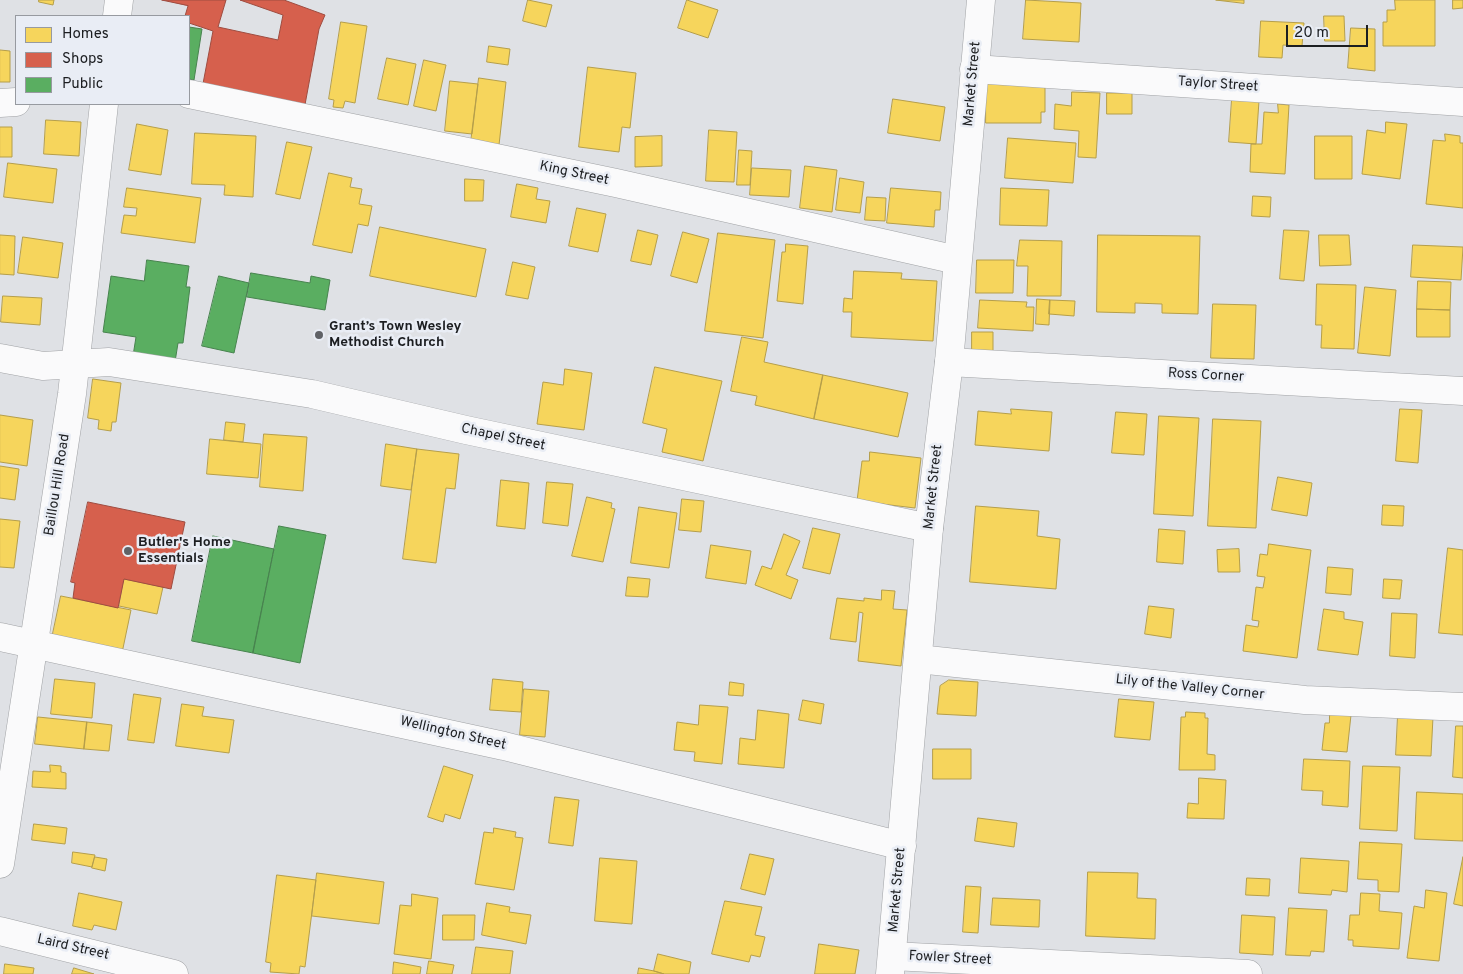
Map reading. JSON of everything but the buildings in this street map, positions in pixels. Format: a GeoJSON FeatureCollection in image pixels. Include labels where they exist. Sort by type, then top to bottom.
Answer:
{"type":"FeatureCollection","features":[{"type":"Feature","properties":{"kind":"street"},"geometry":{"type":"LineString","coordinates":[[117,15],[119,0]]}},
{"type":"Feature","properties":{"kind":"street","name":"Market Street"},"geometry":{"type":"LineString","coordinates":[[891,965],[929,528],[949,362],[981,0]]}},
{"type":"Feature","properties":{"kind":"street","name":"Taylor Street"},"geometry":{"type":"LineString","coordinates":[[974,69],[1463,102]]}},
{"type":"Feature","properties":{"kind":"street","name":"King Street"},"geometry":{"type":"LineString","coordinates":[[190,94],[606,181],[957,260]]}},
{"type":"Feature","properties":{"kind":"street"},"geometry":{"type":"LineString","coordinates":[[0,103],[15,102]]}},
{"type":"Feature","properties":{"kind":"street","name":"Baillou Hill Road"},"geometry":{"type":"LineString","coordinates":[[0,864],[76,363],[104,105]]}},
{"type":"Feature","properties":{"kind":"street","name":"Chapel Street"},"geometry":{"type":"LineString","coordinates":[[0,358],[43,366],[109,362],[312,394],[466,430],[929,528]]}},
{"type":"Feature","properties":{"kind":"street","name":"Ross Corner"},"geometry":{"type":"LineString","coordinates":[[949,362],[1463,391]]}},
{"type":"Feature","properties":{"kind":"street","name":"Wellington Street"},"geometry":{"type":"LineString","coordinates":[[0,638],[504,746],[902,846]]}},
{"type":"Feature","properties":{"kind":"street","name":"Lily of the Valley Corner"},"geometry":{"type":"LineString","coordinates":[[918,660],[1305,700],[1463,707]]}},
{"type":"Feature","properties":{"kind":"street","name":"Laird Street"},"geometry":{"type":"LineString","coordinates":[[0,931],[174,974]]}},
{"type":"Feature","properties":{"kind":"street","name":"Fowler Street"},"geometry":{"type":"LineString","coordinates":[[891,965],[1248,974]]}},
{"type":"Feature","properties":{"kind":"place","name":"Grant’s Town Wesley Methodist Church"},"geometry":{"type":"Point","coordinates":[319,335]}},
{"type":"Feature","properties":{"kind":"place","name":"Butler's Home Essentials"},"geometry":{"type":"Point","coordinates":[128,551]}}]}
